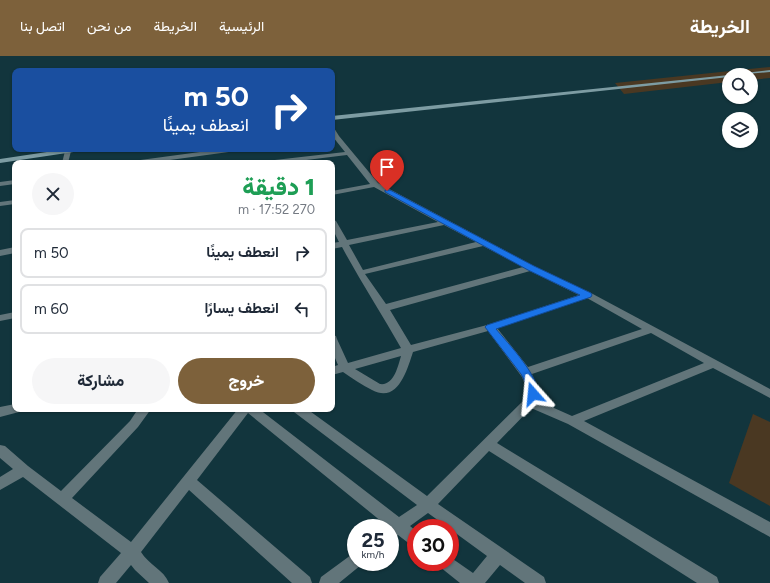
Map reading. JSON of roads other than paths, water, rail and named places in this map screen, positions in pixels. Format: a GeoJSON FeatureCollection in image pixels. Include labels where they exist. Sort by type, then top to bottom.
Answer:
{"type":"FeatureCollection","features":[{"type":"Feature","properties":{"kind":"main road"},"geometry":{"type":"LineString","coordinates":[[758,72],[770,71]]}},
{"type":"Feature","properties":{"kind":"main road"},"geometry":{"type":"LineString","coordinates":[[335,118],[722,77]]}},
{"type":"Feature","properties":{"kind":"main road"},"geometry":{"type":"LineString","coordinates":[[0,161],[61,152]]}},
{"type":"Feature","properties":{"kind":"street"},"geometry":{"type":"LineString","coordinates":[[335,137],[349,152],[375,185],[447,222],[484,244],[588,295],[770,394]]}},
{"type":"Feature","properties":{"kind":"street"},"geometry":{"type":"LineString","coordinates":[[152,160],[178,156],[192,152]]}},
{"type":"Feature","properties":{"kind":"street"},"geometry":{"type":"LineString","coordinates":[[314,160],[349,152]]}},
{"type":"Feature","properties":{"kind":"street"},"geometry":{"type":"LineString","coordinates":[[0,184],[12,182]]}},
{"type":"Feature","properties":{"kind":"street"},"geometry":{"type":"LineString","coordinates":[[335,191],[375,185]]}},
{"type":"Feature","properties":{"kind":"street"},"geometry":{"type":"LineString","coordinates":[[0,204],[12,202]]}},
{"type":"Feature","properties":{"kind":"street"},"geometry":{"type":"LineString","coordinates":[[335,245],[447,222]]}},
{"type":"Feature","properties":{"kind":"street"},"geometry":{"type":"LineString","coordinates":[[335,226],[360,273],[384,308],[408,350],[401,373],[394,384],[385,389],[377,388],[345,368],[335,346]]}},
{"type":"Feature","properties":{"kind":"street"},"geometry":{"type":"LineString","coordinates":[[360,273],[484,244]]}},
{"type":"Feature","properties":{"kind":"street"},"geometry":{"type":"LineString","coordinates":[[0,253],[12,251]]}},
{"type":"Feature","properties":{"kind":"street"},"geometry":{"type":"LineString","coordinates":[[384,308],[531,268]]}},
{"type":"Feature","properties":{"kind":"street"},"geometry":{"type":"LineString","coordinates":[[335,370],[490,327],[588,295]]}},
{"type":"Feature","properties":{"kind":"street"},"geometry":{"type":"LineString","coordinates":[[0,318],[12,313]]}},
{"type":"Feature","properties":{"kind":"street"},"geometry":{"type":"LineString","coordinates":[[399,525],[428,505],[529,402],[533,394],[533,388],[525,372],[490,327]]}},
{"type":"Feature","properties":{"kind":"street"},"geometry":{"type":"LineString","coordinates":[[525,372],[650,330]]}},
{"type":"Feature","properties":{"kind":"street"},"geometry":{"type":"LineString","coordinates":[[572,421],[713,364]]}},
{"type":"Feature","properties":{"kind":"street"},"geometry":{"type":"LineString","coordinates":[[529,402],[572,421],[770,530]]}},
{"type":"Feature","properties":{"kind":"street"},"geometry":{"type":"LineString","coordinates":[[0,412],[12,410]]}},
{"type":"Feature","properties":{"kind":"street"},"geometry":{"type":"LineString","coordinates":[[62,499],[134,424],[143,412]]}},
{"type":"Feature","properties":{"kind":"street"},"geometry":{"type":"LineString","coordinates":[[106,583],[243,412]]}},
{"type":"Feature","properties":{"kind":"street"},"geometry":{"type":"LineString","coordinates":[[255,412],[382,519]]}},
{"type":"Feature","properties":{"kind":"street"},"geometry":{"type":"LineString","coordinates":[[302,412],[428,505],[538,583]]}},
{"type":"Feature","properties":{"kind":"street"},"geometry":{"type":"LineString","coordinates":[[488,444],[710,583]]}},
{"type":"Feature","properties":{"kind":"street"},"geometry":{"type":"LineString","coordinates":[[0,450],[23,470],[132,552],[140,565],[161,583]]}},
{"type":"Feature","properties":{"kind":"street"},"geometry":{"type":"LineString","coordinates":[[0,484],[23,470]]}},
{"type":"Feature","properties":{"kind":"street"},"geometry":{"type":"LineString","coordinates":[[188,480],[304,583]]}},
{"type":"Feature","properties":{"kind":"street"},"geometry":{"type":"LineString","coordinates":[[457,571],[474,583],[498,555]]}},
{"type":"Feature","properties":{"kind":"street"},"geometry":{"type":"LineString","coordinates":[[327,583],[347,567]]}}]}
